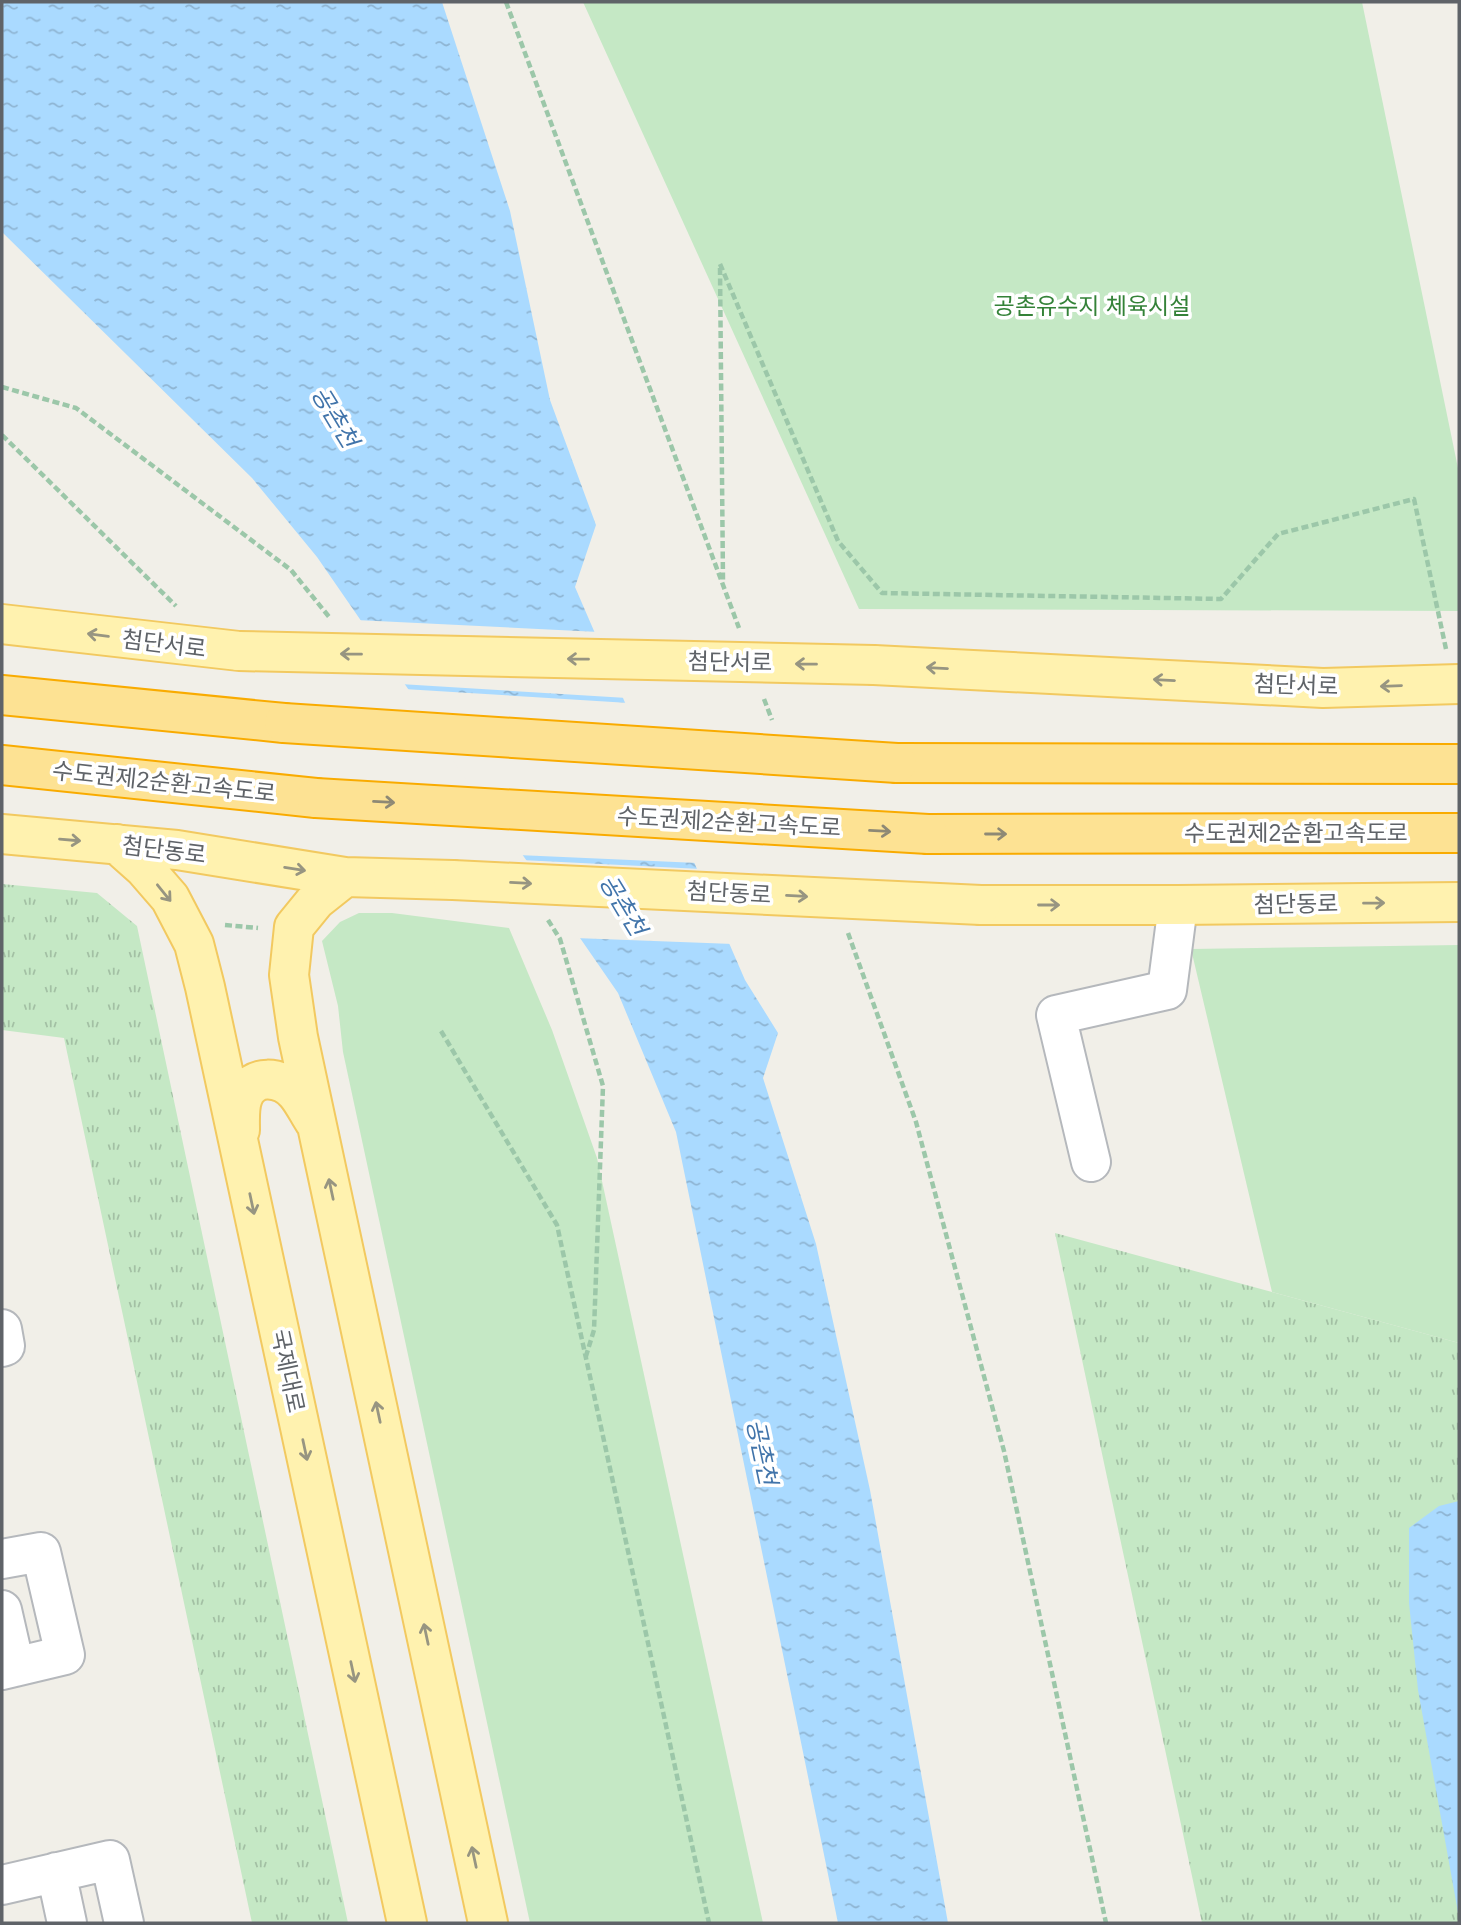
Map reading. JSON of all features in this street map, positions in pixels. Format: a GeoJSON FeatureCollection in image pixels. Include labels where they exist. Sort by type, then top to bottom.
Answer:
{"type":"FeatureCollection","features":[{"type":"Feature","properties":{"kind":"highway"},"geometry":{"type":"LineString","coordinates":[[2,695],[284,723],[897,763],[1459,764]]}},
{"type":"Feature","properties":{"kind":"highway","name":"수도권제2순환고속도로"},"geometry":{"type":"LineString","coordinates":[[2,765],[316,798],[928,834],[1459,833]]}},
{"type":"Feature","properties":{"kind":"main road","name":"첨단서로"},"geometry":{"type":"LineString","coordinates":[[2,624],[239,651],[874,665],[1323,688],[1457,684]]}},
{"type":"Feature","properties":{"kind":"main road","name":"첨단동로"},"geometry":{"type":"LineString","coordinates":[[2,834],[177,850],[345,877],[981,905],[1459,902]]}},
{"type":"Feature","properties":{"kind":"main road","name":"국제대로"},"geometry":{"type":"LineString","coordinates":[[117,844],[144,868],[170,898],[194,944],[407,1923]]}},
{"type":"Feature","properties":{"kind":"main road"},"geometry":{"type":"LineString","coordinates":[[345,877],[316,900],[294,927],[289,975],[298,1037],[488,1923]]}},
{"type":"Feature","properties":{"kind":"main road"},"geometry":{"type":"LineString","coordinates":[[240,1149],[243,1097],[254,1083],[266,1078],[276,1080],[295,1092],[317,1126]]}},
{"type":"Feature","properties":{"kind":"lane"},"geometry":{"type":"LineString","coordinates":[[1091,1163],[1056,1015],[1167,990],[1178,905]]}},
{"type":"Feature","properties":{"kind":"lane"},"geometry":{"type":"LineString","coordinates":[[2,1329],[5,1346],[2,1347]]}},
{"type":"Feature","properties":{"kind":"lane"},"geometry":{"type":"LineString","coordinates":[[2,1559],[41,1552],[65,1655],[8,1669],[2,1611]]}},
{"type":"Feature","properties":{"kind":"lane"},"geometry":{"type":"LineString","coordinates":[[2,1885],[110,1860],[124,1923]]}},
{"type":"Feature","properties":{"kind":"lane"},"geometry":{"type":"LineString","coordinates":[[56,1872],[68,1923]]}},
{"type":"Feature","properties":{"kind":"path"},"geometry":{"type":"LineString","coordinates":[[506,2],[742,637]]}},
{"type":"Feature","properties":{"kind":"path"},"geometry":{"type":"LineString","coordinates":[[723,584],[720,264],[838,541],[882,593],[1221,600],[1278,534],[1414,499],[1457,684]]}},
{"type":"Feature","properties":{"kind":"path"},"geometry":{"type":"LineString","coordinates":[[2,435],[182,612]]}},
{"type":"Feature","properties":{"kind":"path"},"geometry":{"type":"LineString","coordinates":[[761,689],[775,729]]}},
{"type":"Feature","properties":{"kind":"path"},"geometry":{"type":"LineString","coordinates":[[217,925],[268,929]]}},
{"type":"Feature","properties":{"kind":"path"},"geometry":{"type":"LineString","coordinates":[[845,925],[916,1122],[1004,1451],[1105,1923]]}},
{"type":"Feature","properties":{"kind":"path"},"geometry":{"type":"LineString","coordinates":[[441,1031],[557,1225],[709,1923]]}},
{"type":"Feature","properties":{"kind":"path"},"geometry":{"type":"LineString","coordinates":[[586,1356],[594,1330]]}},
{"type":"Feature","properties":{"kind":"green space","name":"공촌유수지 체육시설"},"geometry":{"type":"Polygon","coordinates":[[[583,2],[1362,2],[1459,473],[1459,611],[859,609],[583,2]]]}},
{"type":"Feature","properties":{"kind":"green space"},"geometry":{"type":"Polygon","coordinates":[[[2,884],[97,893],[137,926],[348,1923],[252,1923],[64,1038],[2,1030],[2,884]]]}},
{"type":"Feature","properties":{"kind":"green space"},"geometry":{"type":"Polygon","coordinates":[[[359,913],[392,913],[509,928],[552,1030],[597,1158],[763,1923],[530,1923],[343,1052],[338,1006],[322,941],[340,922],[359,913]]]}},
{"type":"Feature","properties":{"kind":"green space"},"geometry":{"type":"Polygon","coordinates":[[[1459,945],[1459,1343],[1272,1292],[1191,949],[1459,945]]]}},
{"type":"Feature","properties":{"kind":"green space"},"geometry":{"type":"Polygon","coordinates":[[[1055,1233],[1459,1343],[1459,1923],[1202,1923],[1055,1233]]]}},
{"type":"Feature","properties":{"kind":"water","name":"공촌천"},"geometry":{"type":"Polygon","coordinates":[[[2,2],[442,2],[510,211],[550,400],[596,525],[575,587],[745,980],[778,1033],[763,1078],[816,1244],[870,1490],[948,1923],[838,1923],[676,1132],[618,993],[317,557],[252,478],[2,232],[2,2]]]}},
{"type":"Feature","properties":{"kind":"water"},"geometry":{"type":"Polygon","coordinates":[[[1459,1501],[1459,1918],[1418,1690],[1409,1603],[1409,1528],[1439,1506],[1459,1501]]]}},
{"type":"Feature","properties":{"kind":"pier"},"geometry":{"type":"Polygon","coordinates":[[[356,620],[599,632],[627,698],[400,684],[356,620]]]}},
{"type":"Feature","properties":{"kind":"pier"},"geometry":{"type":"Polygon","coordinates":[[[404,689],[629,703],[698,863],[518,855],[404,689]]]}},
{"type":"Feature","properties":{"kind":"pier"},"geometry":{"type":"Polygon","coordinates":[[[521,860],[701,869],[733,944],[575,938],[521,860]]]}}]}
